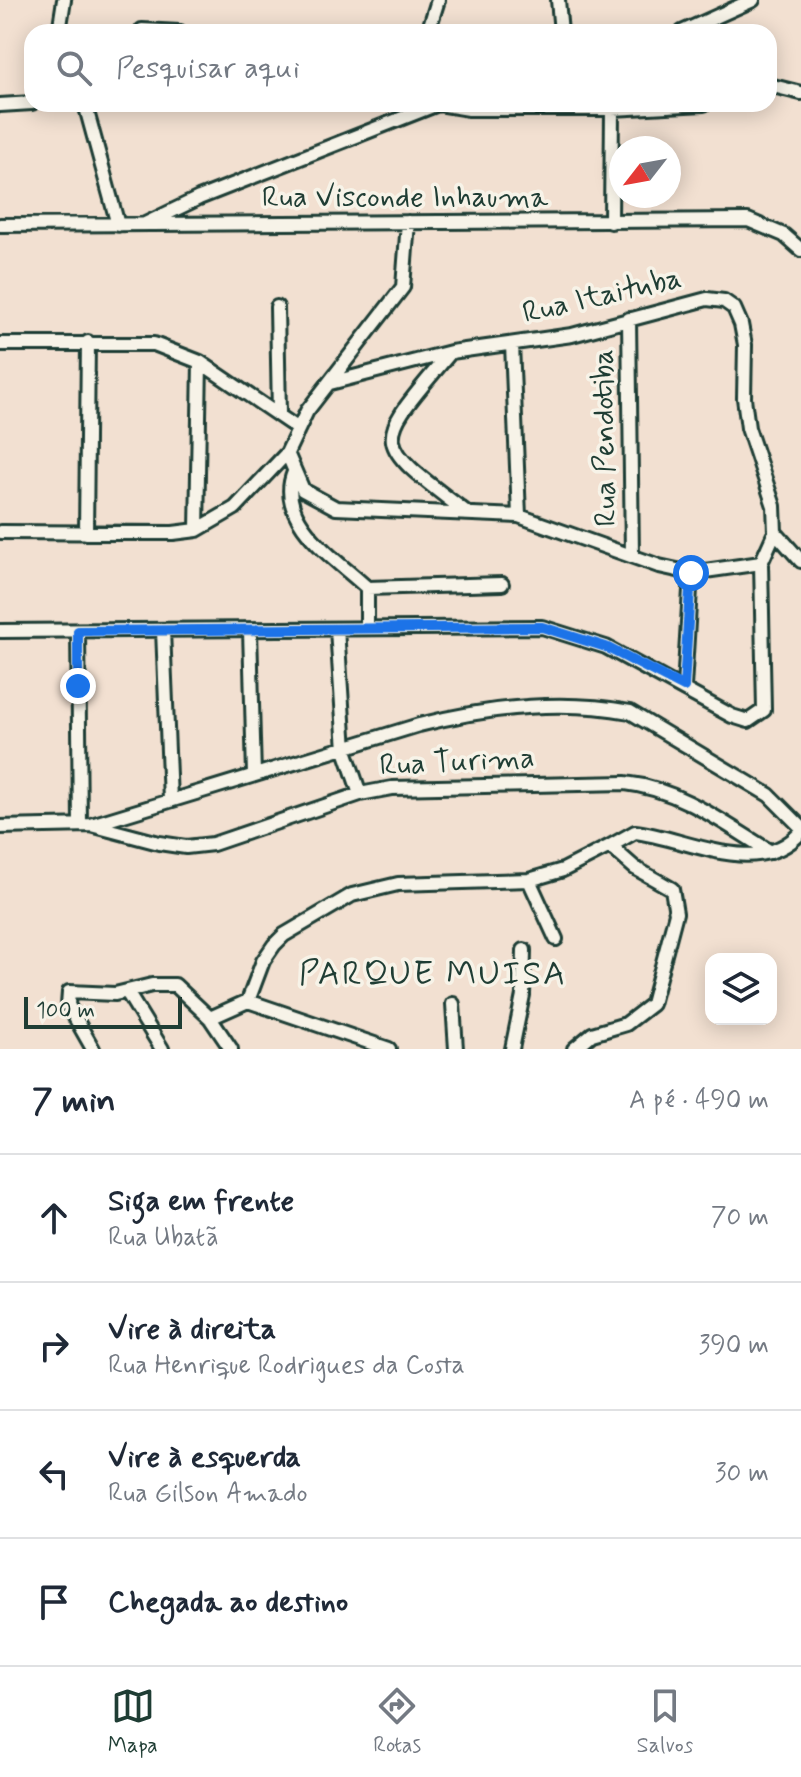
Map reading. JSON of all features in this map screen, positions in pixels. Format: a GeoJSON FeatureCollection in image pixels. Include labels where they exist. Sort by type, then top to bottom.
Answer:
{"type":"FeatureCollection","features":[{"type":"Feature","properties":{"kind":"street"},"geometry":{"type":"LineString","coordinates":[[60,24],[64,0]]}},
{"type":"Feature","properties":{"kind":"street"},"geometry":{"type":"LineString","coordinates":[[430,24],[438,0]]}},
{"type":"Feature","properties":{"kind":"street"},"geometry":{"type":"LineString","coordinates":[[558,0],[560,24]]}},
{"type":"Feature","properties":{"kind":"street"},"geometry":{"type":"LineString","coordinates":[[700,24],[753,0]]}},
{"type":"Feature","properties":{"kind":"street"},"geometry":{"type":"LineString","coordinates":[[777,88],[801,93]]}},
{"type":"Feature","properties":{"kind":"street"},"geometry":{"type":"LineString","coordinates":[[0,105],[24,104]]}},
{"type":"Feature","properties":{"kind":"street"},"geometry":{"type":"LineString","coordinates":[[87,112],[118,225]]}},
{"type":"Feature","properties":{"kind":"street"},"geometry":{"type":"LineString","coordinates":[[144,225],[199,198],[418,112]]}},
{"type":"Feature","properties":{"kind":"street"},"geometry":{"type":"LineString","coordinates":[[611,222],[612,112]]}},
{"type":"Feature","properties":{"kind":"street","name":"Rua Visconde Inhauma"},"geometry":{"type":"LineString","coordinates":[[0,225],[748,220],[784,235],[801,250]]}},
{"type":"Feature","properties":{"kind":"street"},"geometry":{"type":"LineString","coordinates":[[0,532],[173,533],[197,530],[235,508],[287,453],[297,428],[403,287],[408,222]]}},
{"type":"Feature","properties":{"kind":"street","name":"Rua Itaituba"},"geometry":{"type":"LineString","coordinates":[[330,383],[451,352],[572,335],[707,299],[724,301],[734,308],[745,345],[744,398],[748,428],[774,506],[775,532]]}},
{"type":"Feature","properties":{"kind":"street"},"geometry":{"type":"LineString","coordinates":[[277,307],[279,414]]}},
{"type":"Feature","properties":{"kind":"street","name":"Rua Pendotiba"},"geometry":{"type":"LineString","coordinates":[[629,319],[632,555]]}},
{"type":"Feature","properties":{"kind":"street"},"geometry":{"type":"LineString","coordinates":[[86,533],[88,342]]}},
{"type":"Feature","properties":{"kind":"street"},"geometry":{"type":"LineString","coordinates":[[0,344],[154,344],[200,362],[297,428]]}},
{"type":"Feature","properties":{"kind":"street"},"geometry":{"type":"LineString","coordinates":[[512,344],[519,516]]}},
{"type":"Feature","properties":{"kind":"street"},"geometry":{"type":"LineString","coordinates":[[451,352],[395,421],[393,445],[407,467],[466,512]]}},
{"type":"Feature","properties":{"kind":"street"},"geometry":{"type":"LineString","coordinates":[[197,530],[200,362]]}},
{"type":"Feature","properties":{"kind":"street"},"geometry":{"type":"LineString","coordinates":[[287,453],[303,490],[336,508],[519,516],[691,573],[761,563]]}},
{"type":"Feature","properties":{"kind":"street"},"geometry":{"type":"LineString","coordinates":[[294,472],[288,492],[298,521],[367,588],[367,628]]}},
{"type":"Feature","properties":{"kind":"street"},"geometry":{"type":"LineString","coordinates":[[0,631],[542,627],[606,647],[732,716],[748,721],[757,718],[764,710],[761,563],[775,532],[801,561]]}},
{"type":"Feature","properties":{"kind":"street"},"geometry":{"type":"LineString","coordinates":[[684,687],[691,573]]}},
{"type":"Feature","properties":{"kind":"street"},"geometry":{"type":"LineString","coordinates":[[367,588],[502,584]]}},
{"type":"Feature","properties":{"kind":"street"},"geometry":{"type":"LineString","coordinates":[[337,629],[345,750],[360,794]]}},
{"type":"Feature","properties":{"kind":"street"},"geometry":{"type":"LineString","coordinates":[[163,630],[170,800]]}},
{"type":"Feature","properties":{"kind":"street"},"geometry":{"type":"LineString","coordinates":[[250,630],[254,775]]}},
{"type":"Feature","properties":{"kind":"street"},"geometry":{"type":"LineString","coordinates":[[78,631],[86,824]]}},
{"type":"Feature","properties":{"kind":"street"},"geometry":{"type":"LineString","coordinates":[[0,827],[86,824],[465,713],[540,707],[607,708],[630,712],[769,795],[801,830],[792,842],[750,857],[635,832],[563,870],[529,880],[501,884],[398,884],[352,895],[297,927],[274,945],[263,961],[248,1001]]}},
{"type":"Feature","properties":{"kind":"street","name":"Rua Turima"},"geometry":{"type":"LineString","coordinates":[[86,824],[186,847],[213,844],[360,794],[392,788],[575,783],[651,786],[674,794],[771,852]]}},
{"type":"Feature","properties":{"kind":"street"},"geometry":{"type":"LineString","coordinates":[[577,1046],[592,1034],[626,1024],[652,1004],[676,913],[676,897],[665,883],[635,868],[610,846]]}},
{"type":"Feature","properties":{"kind":"street"},"geometry":{"type":"LineString","coordinates":[[529,880],[556,939]]}},
{"type":"Feature","properties":{"kind":"street"},"geometry":{"type":"LineString","coordinates":[[512,1049],[524,985],[524,950]]}},
{"type":"Feature","properties":{"kind":"street"},"geometry":{"type":"LineString","coordinates":[[93,1049],[68,1005],[67,993],[72,990],[127,992],[139,987],[175,985],[210,1018],[231,1049]]}},
{"type":"Feature","properties":{"kind":"street"},"geometry":{"type":"LineString","coordinates":[[127,992],[162,1049]]}},
{"type":"Feature","properties":{"kind":"street"},"geometry":{"type":"LineString","coordinates":[[210,1018],[248,1001],[389,1049]]}},
{"type":"Feature","properties":{"kind":"street"},"geometry":{"type":"LineString","coordinates":[[453,1004],[456,1049]]}},
{"type":"Feature","properties":{"kind":"district","name":"PARQUE MUISA"},"geometry":{"type":"Point","coordinates":[433,974]}},
{"type":"Feature","properties":{"kind":"route"},"geometry":{"type":"LineString","coordinates":[[78,686],[78,631],[542,627],[606,647],[684,687],[691,573]]}}]}
